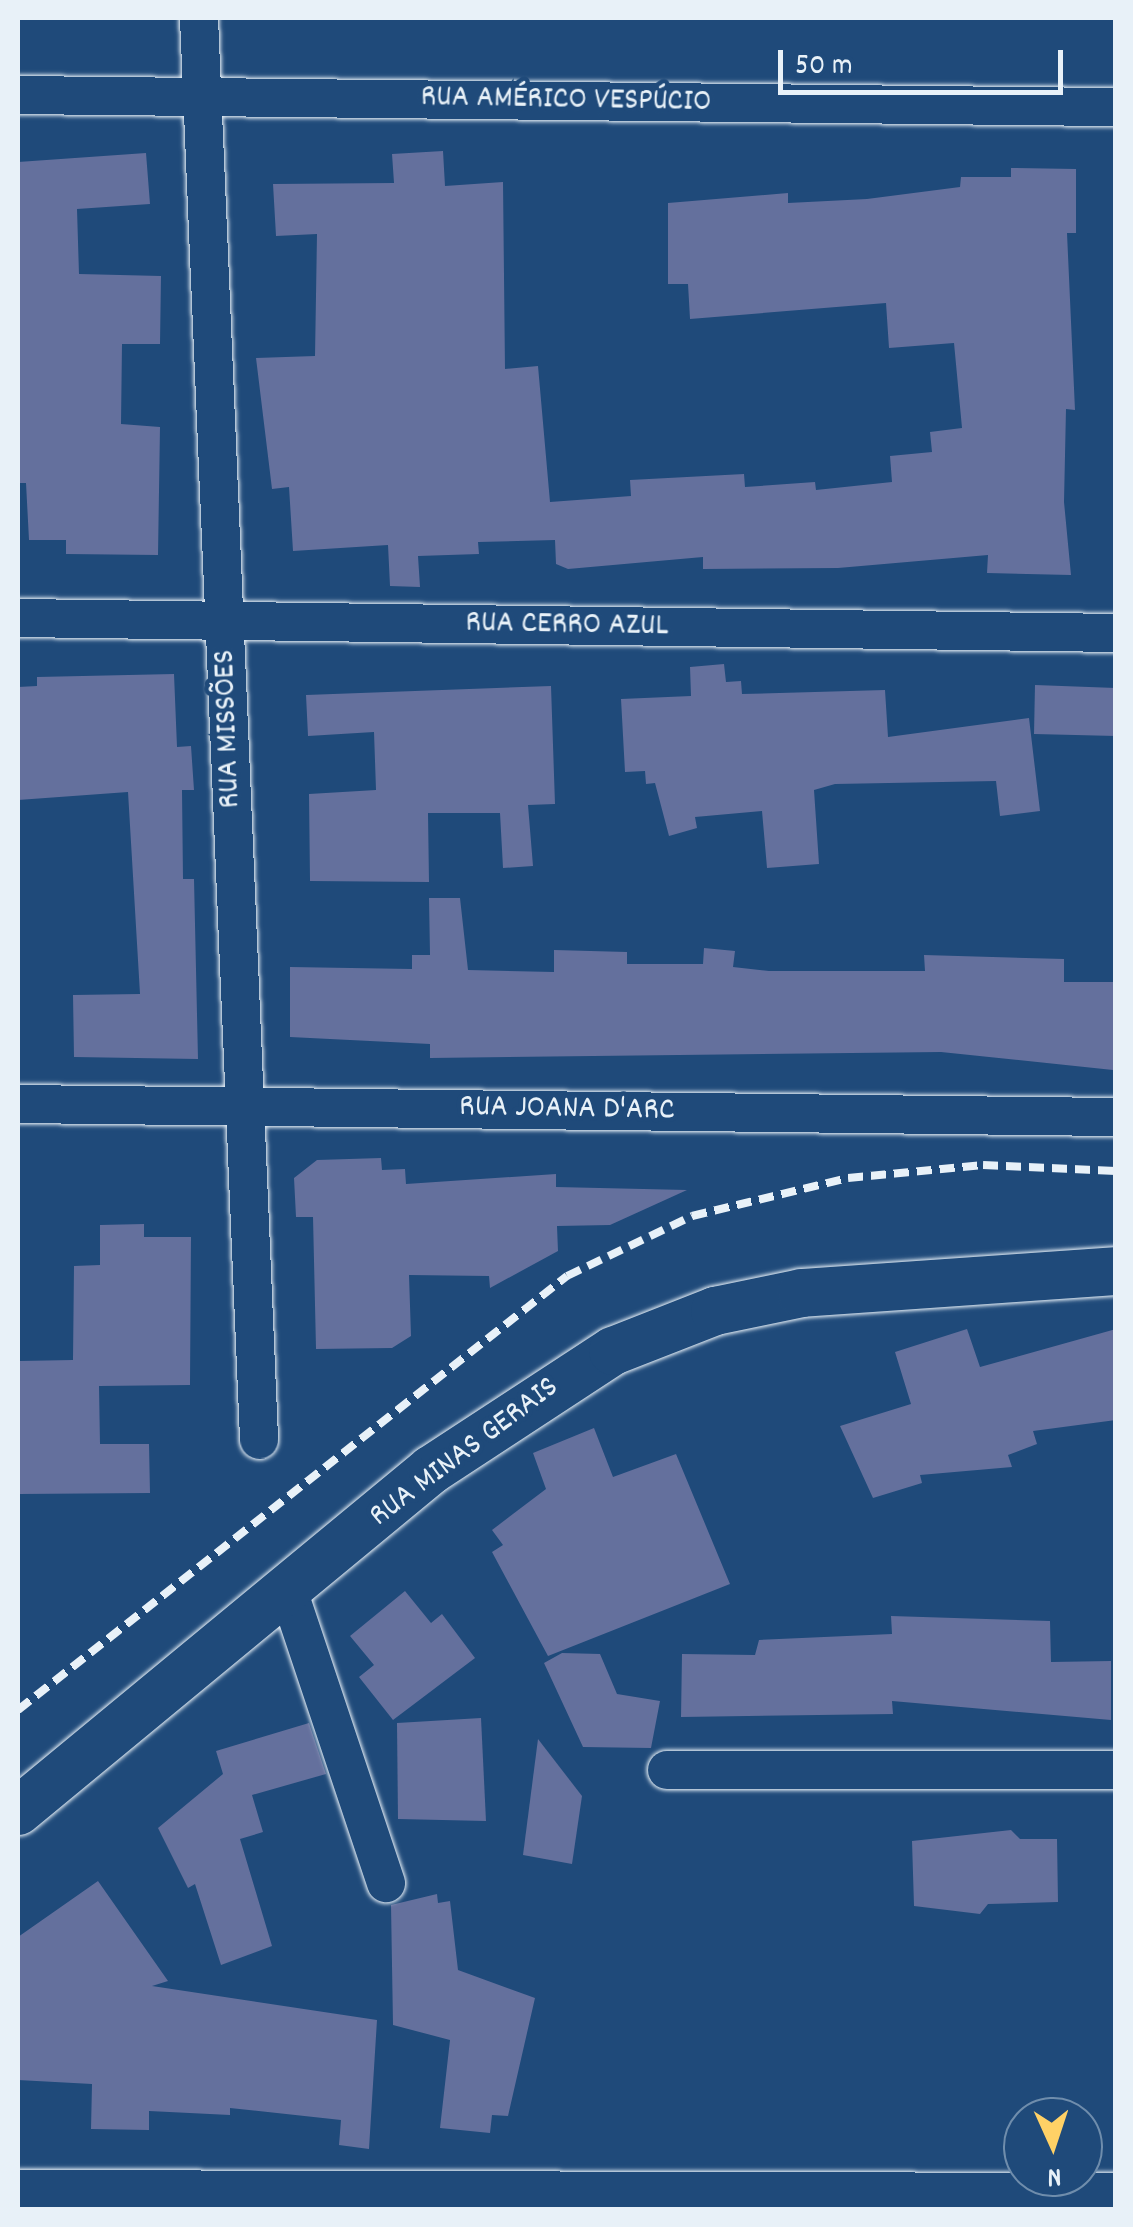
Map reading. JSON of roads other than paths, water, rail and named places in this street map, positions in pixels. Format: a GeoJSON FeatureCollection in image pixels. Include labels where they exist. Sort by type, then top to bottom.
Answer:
{"type":"FeatureCollection","features":[{"type":"Feature","properties":{"kind":"main road","name":"RUA MINAS GERAIS"},"geometry":{"type":"LineString","coordinates":[[18,1811],[289,1594],[476,1435],[561,1379],[662,1330],[837,1288],[1113,1281]]}},
{"type":"Feature","properties":{"kind":"street","name":"RUA MISSÕES"},"geometry":{"type":"LineString","coordinates":[[199,18],[259,1440]]}},
{"type":"Feature","properties":{"kind":"street","name":"RUA AMÉRICO VESPÚCIO"},"geometry":{"type":"LineString","coordinates":[[18,95],[1116,108]]}},
{"type":"Feature","properties":{"kind":"street","name":"RUA CERRO AZUL"},"geometry":{"type":"LineString","coordinates":[[18,618],[1116,633]]}},
{"type":"Feature","properties":{"kind":"street","name":"RUA JOANA D'ARC"},"geometry":{"type":"LineString","coordinates":[[18,1104],[1116,1117]]}},
{"type":"Feature","properties":{"kind":"street"},"geometry":{"type":"LineString","coordinates":[[289,1594],[386,1883]]}},
{"type":"Feature","properties":{"kind":"street"},"geometry":{"type":"LineString","coordinates":[[667,1770],[1116,1770]]}},
{"type":"Feature","properties":{"kind":"street"},"geometry":{"type":"LineString","coordinates":[[18,2189],[1116,2192]]}},
{"type":"Feature","properties":{"kind":"railway"},"geometry":{"type":"LineString","coordinates":[[18,1710],[567,1276],[692,1216],[848,1178],[983,1165],[1116,1171]]}}]}
